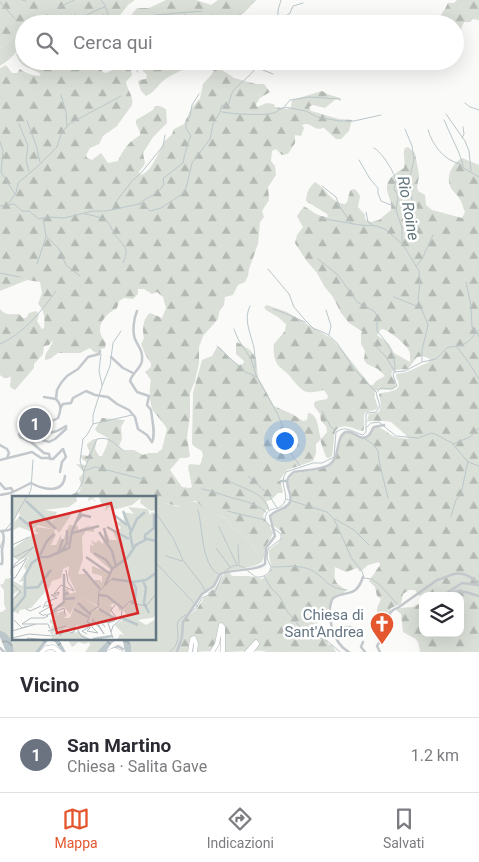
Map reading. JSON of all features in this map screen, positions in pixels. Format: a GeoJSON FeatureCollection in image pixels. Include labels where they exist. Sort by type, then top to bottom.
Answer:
{"type":"FeatureCollection","features":[{"type":"Feature","properties":{"kind":"main road"},"geometry":{"type":"LineString","coordinates":[[212,652],[217,644],[221,624],[223,627],[223,652]]}},
{"type":"Feature","properties":{"kind":"main road"},"geometry":{"type":"LineString","coordinates":[[190,652],[193,638],[196,639],[194,652]]}},
{"type":"Feature","properties":{"kind":"main road"},"geometry":{"type":"LineString","coordinates":[[42,652],[46,648],[53,647],[60,652]]}},
{"type":"Feature","properties":{"kind":"main road"},"geometry":{"type":"LineString","coordinates":[[108,652],[122,650]]}},
{"type":"Feature","properties":{"kind":"street"},"geometry":{"type":"LineString","coordinates":[[60,408],[63,404],[71,403],[73,398],[87,391],[94,395],[108,397],[129,410],[135,417],[138,428],[152,442],[155,434],[151,420],[152,411],[148,405],[149,396],[136,390],[130,382],[141,365],[143,351],[134,338],[134,322],[137,311]]}},
{"type":"Feature","properties":{"kind":"street"},"geometry":{"type":"LineString","coordinates":[[56,400],[57,390],[65,378],[78,369],[88,356],[99,354],[100,352]]}},
{"type":"Feature","properties":{"kind":"street"},"geometry":{"type":"LineString","coordinates":[[111,357],[122,368],[134,374]]}},
{"type":"Feature","properties":{"kind":"street"},"geometry":{"type":"LineString","coordinates":[[44,397],[59,402],[60,408],[57,419],[38,427],[48,432],[57,432],[64,426],[67,426],[52,441],[19,434],[20,437],[31,442],[42,452],[50,455],[48,459]]}},
{"type":"Feature","properties":{"kind":"street"},"geometry":{"type":"LineString","coordinates":[[178,652],[182,636],[182,624],[202,594],[214,586],[219,575],[228,571],[261,567],[264,564],[266,548],[274,538],[271,514],[287,506],[290,500],[287,486],[290,475],[327,466],[335,458],[342,435],[349,432],[364,438],[369,435],[374,427],[384,425]]}},
{"type":"Feature","properties":{"kind":"street"},"geometry":{"type":"LineString","coordinates":[[1,446],[7,449],[9,454],[7,458]]}},
{"type":"Feature","properties":{"kind":"street"},"geometry":{"type":"LineString","coordinates":[[0,460],[32,452],[41,458],[53,459],[62,448],[66,458],[62,462],[60,472]]}},
{"type":"Feature","properties":{"kind":"street"},"geometry":{"type":"LineString","coordinates":[[0,495],[12,493],[31,483],[40,488],[59,488],[64,477]]}},
{"type":"Feature","properties":{"kind":"street"},"geometry":{"type":"LineString","coordinates":[[0,483],[5,489],[12,488],[13,492]]}},
{"type":"Feature","properties":{"kind":"street"},"geometry":{"type":"LineString","coordinates":[[0,564],[3,561],[2,550],[5,541],[2,532]]}},
{"type":"Feature","properties":{"kind":"street"},"geometry":{"type":"LineString","coordinates":[[380,652],[377,646],[385,634],[390,614],[393,610],[437,580],[444,579],[452,574],[464,574],[479,584]]}},
{"type":"Feature","properties":{"kind":"street"},"geometry":{"type":"LineString","coordinates":[[349,652],[340,645],[332,630],[330,608],[334,598],[352,592],[363,577]]}},
{"type":"Feature","properties":{"kind":"street"},"geometry":{"type":"LineString","coordinates":[[448,592],[462,583],[479,584]]}},
{"type":"Feature","properties":{"kind":"street"},"geometry":{"type":"LineString","coordinates":[[452,592],[461,590],[479,596]]}},
{"type":"Feature","properties":{"kind":"street"},"geometry":{"type":"LineString","coordinates":[[363,642],[361,647],[365,652]]}},
{"type":"Feature","properties":{"kind":"street"},"geometry":{"type":"LineString","coordinates":[[0,648],[4,652]]}},
{"type":"Feature","properties":{"kind":"green space"},"geometry":{"type":"Polygon","coordinates":[[[0,0],[135,0],[120,15],[15,15],[15,35],[10,38],[6,45],[0,47],[0,0]]]}},
{"type":"Feature","properties":{"kind":"green space"},"geometry":{"type":"Polygon","coordinates":[[[166,0],[196,0],[211,5],[218,0],[257,0],[242,15],[131,15],[137,8],[149,8],[166,0]]]}},
{"type":"Feature","properties":{"kind":"green space"},"geometry":{"type":"Polygon","coordinates":[[[457,0],[479,0],[479,20],[473,19],[470,22],[464,22],[464,15],[441,15],[448,3],[454,3],[457,0]]]}},
{"type":"Feature","properties":{"kind":"green space"},"geometry":{"type":"Polygon","coordinates":[[[15,35],[15,53],[0,66],[0,47],[6,45],[10,38],[15,35]]]}},
{"type":"Feature","properties":{"kind":"green space"},"geometry":{"type":"Polygon","coordinates":[[[6,65],[12,73],[22,70],[39,76],[41,74],[32,70],[102,70],[102,72],[106,73],[112,70],[130,70],[132,75],[126,82],[132,99],[132,105],[117,126],[103,136],[99,144],[90,148],[86,155],[87,158],[92,160],[101,153],[108,163],[118,161],[127,146],[140,135],[136,120],[153,110],[155,106],[160,106],[166,109],[167,123],[153,137],[143,153],[145,163],[139,172],[140,175],[144,174],[151,167],[164,141],[172,134],[174,129],[184,124],[191,109],[200,98],[203,84],[214,70],[222,70],[234,78],[256,84],[264,84],[270,92],[260,98],[256,104],[257,107],[267,103],[274,104],[275,107],[288,109],[291,107],[292,100],[322,91],[341,99],[341,101],[336,99],[325,108],[313,105],[309,107],[311,111],[339,119],[352,120],[349,131],[341,139],[336,139],[324,128],[318,129],[304,124],[302,125],[304,128],[301,136],[295,135],[295,143],[288,154],[282,155],[276,149],[272,151],[271,161],[275,166],[276,175],[268,187],[269,200],[262,211],[264,217],[260,222],[258,244],[248,276],[245,282],[238,285],[233,295],[225,297],[218,319],[203,336],[199,347],[199,363],[190,393],[190,416],[187,437],[190,456],[180,458],[170,470],[182,487],[192,487],[188,466],[190,464],[200,465],[203,456],[202,451],[192,444],[193,393],[202,360],[212,356],[217,347],[220,347],[229,358],[239,365],[243,364],[244,361],[236,354],[236,343],[250,350],[256,358],[258,377],[274,406],[303,421],[307,420],[308,413],[312,414],[316,420],[321,439],[327,432],[326,426],[321,421],[320,414],[314,403],[327,399],[328,396],[324,390],[304,391],[279,367],[274,355],[274,344],[285,331],[286,324],[266,310],[264,307],[267,305],[287,312],[332,339],[370,385],[373,385],[385,376],[364,360],[365,351],[361,344],[361,333],[363,332],[349,323],[341,313],[333,297],[295,243],[297,235],[303,227],[297,216],[304,206],[318,215],[328,217],[327,214],[306,201],[308,191],[313,184],[315,182],[336,201],[345,204],[350,191],[356,190],[360,196],[358,207],[365,215],[365,219],[371,222],[379,220],[391,210],[387,189],[388,181],[404,168],[404,150],[408,147],[415,153],[419,176],[417,187],[418,191],[425,195],[426,205],[432,210],[462,218],[465,212],[460,200],[449,184],[449,175],[455,164],[462,158],[479,165],[479,652],[420,652],[417,641],[403,632],[401,614],[396,610],[419,604],[419,637],[464,637],[464,592],[419,592],[419,596],[415,590],[409,590],[403,594],[401,604],[391,608],[388,616],[381,613],[377,619],[377,608],[381,599],[377,596],[375,587],[369,581],[380,565],[379,562],[368,565],[360,572],[357,568],[346,572],[335,567],[336,581],[346,590],[344,593],[333,597],[328,610],[322,614],[320,619],[315,618],[314,620],[318,622],[314,630],[315,636],[327,639],[328,644],[332,645],[336,652],[224,652],[224,625],[222,624],[218,627],[216,644],[210,651],[195,652],[197,641],[194,636],[191,638],[189,652],[178,652],[183,636],[183,623],[196,610],[204,598],[208,596],[208,593],[215,588],[225,573],[229,572],[232,576],[249,576],[262,579],[270,572],[269,550],[282,537],[281,531],[274,526],[271,516],[290,503],[291,491],[288,488],[288,481],[293,474],[326,467],[330,464],[337,454],[341,437],[347,432],[365,438],[377,427],[393,436],[408,439],[391,422],[367,422],[369,414],[379,412],[381,405],[379,394],[397,389],[399,386],[396,374],[407,372],[429,362],[430,359],[423,356],[417,357],[408,369],[394,370],[391,374],[396,387],[391,390],[375,391],[374,396],[378,407],[365,413],[363,431],[345,426],[335,431],[332,456],[326,457],[320,440],[316,444],[316,453],[313,461],[287,470],[279,480],[283,493],[278,493],[271,500],[266,501],[269,509],[266,510],[263,516],[273,532],[265,548],[262,562],[250,542],[231,527],[227,519],[208,512],[195,501],[182,507],[165,503],[156,508],[156,496],[70,496],[80,490],[79,478],[84,472],[76,464],[86,465],[87,463],[80,457],[81,455],[88,456],[87,444],[97,439],[95,449],[99,456],[102,456],[107,445],[108,438],[95,429],[102,418],[125,420],[121,427],[122,439],[119,446],[122,450],[134,450],[143,455],[157,453],[162,449],[167,429],[151,405],[151,380],[145,372],[151,367],[151,363],[141,344],[144,338],[144,324],[148,315],[150,313],[162,318],[166,308],[163,297],[157,292],[152,294],[144,289],[138,289],[138,294],[133,299],[124,298],[119,301],[117,308],[101,323],[100,332],[106,343],[105,348],[97,353],[90,348],[80,353],[58,353],[45,360],[53,340],[49,345],[44,346],[43,354],[34,364],[34,368],[15,390],[10,387],[11,377],[4,378],[0,375],[0,309],[6,314],[19,314],[23,318],[26,318],[29,313],[36,311],[39,314],[37,321],[42,329],[44,328],[44,318],[38,304],[42,293],[40,282],[27,280],[0,291],[0,68],[6,65]],[[381,329],[377,335],[389,344],[394,353],[410,362],[410,352],[388,331],[381,329]]]}},
{"type":"Feature","properties":{"kind":"green space"},"geometry":{"type":"Polygon","coordinates":[[[142,70],[181,70],[146,96],[141,91],[138,82],[139,80],[146,79],[147,75],[142,70]]]}},
{"type":"Feature","properties":{"kind":"green space"},"geometry":{"type":"Polygon","coordinates":[[[190,501],[201,503],[208,511],[227,519],[231,527],[241,533],[249,542],[262,562],[257,565],[219,574],[214,585],[204,592],[183,621],[177,652],[131,652],[129,640],[156,640],[156,508],[165,503],[179,507],[190,501]]]}},
{"type":"Feature","properties":{"kind":"green space"},"geometry":{"type":"Polygon","coordinates":[[[12,562],[12,640],[44,640],[35,652],[14,652],[13,644],[0,631],[0,612],[6,609],[4,590],[0,585],[4,583],[5,579],[11,578],[12,562]]]}},
{"type":"Feature","properties":{"kind":"green space"},"geometry":{"type":"Polygon","coordinates":[[[68,640],[108,640],[97,652],[85,652],[90,645],[89,642],[85,644],[78,642],[72,647],[68,640]]]}},
{"type":"Feature","properties":{"kind":"water"},"geometry":{"type":"Polygon","coordinates":[[[0,631],[9,636],[14,652],[6,652],[0,637],[0,631]]]}},
{"type":"Feature","properties":{"kind":"water"},"geometry":{"type":"Polygon","coordinates":[[[44,640],[48,640],[39,652],[35,652],[44,640]]]}},
{"type":"Feature","properties":{"kind":"water"},"geometry":{"type":"Polygon","coordinates":[[[51,640],[59,640],[66,652],[62,652],[55,642],[51,640]]]}},
{"type":"Feature","properties":{"kind":"water"},"geometry":{"type":"Polygon","coordinates":[[[108,640],[117,640],[112,643],[106,652],[97,652],[108,640]]]}},
{"type":"Feature","properties":{"kind":"water"},"geometry":{"type":"Polygon","coordinates":[[[120,640],[129,640],[131,652],[125,652],[123,641],[120,640]]]}},
{"type":"Feature","properties":{"kind":"waterway"},"geometry":{"type":"LineString","coordinates":[[22,0],[26,1]]}},
{"type":"Feature","properties":{"kind":"waterway"},"geometry":{"type":"LineString","coordinates":[[58,8],[74,0]]}},
{"type":"Feature","properties":{"kind":"waterway"},"geometry":{"type":"LineString","coordinates":[[101,0],[108,15]]}},
{"type":"Feature","properties":{"kind":"waterway"},"geometry":{"type":"LineString","coordinates":[[278,15],[281,0]]}},
{"type":"Feature","properties":{"kind":"waterway"},"geometry":{"type":"LineString","coordinates":[[0,2],[15,19]]}},
{"type":"Feature","properties":{"kind":"waterway"},"geometry":{"type":"LineString","coordinates":[[287,15],[293,6],[303,3]]}},
{"type":"Feature","properties":{"kind":"waterway"},"geometry":{"type":"LineString","coordinates":[[87,15],[105,7]]}},
{"type":"Feature","properties":{"kind":"waterway"},"geometry":{"type":"LineString","coordinates":[[156,15],[202,11]]}},
{"type":"Feature","properties":{"kind":"waterway"},"geometry":{"type":"LineString","coordinates":[[0,206],[14,204],[22,211],[29,211],[39,219],[48,217],[64,218],[93,211],[106,211],[139,204],[143,204],[150,211],[161,208],[185,192],[192,163],[210,139],[213,124],[222,105],[228,106],[233,91],[254,70]]}},
{"type":"Feature","properties":{"kind":"waterway"},"geometry":{"type":"LineString","coordinates":[[263,70],[273,74]]}},
{"type":"Feature","properties":{"kind":"waterway"},"geometry":{"type":"LineString","coordinates":[[140,203],[159,191],[164,184],[163,179],[183,163],[191,136],[186,128],[186,123],[190,116],[192,105],[199,94]]}},
{"type":"Feature","properties":{"kind":"waterway"},"geometry":{"type":"LineString","coordinates":[[61,95],[66,112],[67,127]]}},
{"type":"Feature","properties":{"kind":"waterway"},"geometry":{"type":"LineString","coordinates":[[9,203],[16,193],[18,183],[57,147],[61,134],[69,124],[121,96]]}},
{"type":"Feature","properties":{"kind":"waterway"},"geometry":{"type":"LineString","coordinates":[[285,106],[290,100],[309,97],[340,99]]}},
{"type":"Feature","properties":{"kind":"waterway"},"geometry":{"type":"LineString","coordinates":[[465,103],[479,110]]}},
{"type":"Feature","properties":{"kind":"waterway"},"geometry":{"type":"LineString","coordinates":[[222,112],[269,114],[284,107],[306,111],[317,117],[340,121],[354,121],[381,115]]}},
{"type":"Feature","properties":{"kind":"waterway"},"geometry":{"type":"LineString","coordinates":[[446,114],[465,141],[469,151],[471,171]]}},
{"type":"Feature","properties":{"kind":"waterway"},"geometry":{"type":"LineString","coordinates":[[444,120],[463,165]]}},
{"type":"Feature","properties":{"kind":"waterway"},"geometry":{"type":"LineString","coordinates":[[27,121],[40,162]]}},
{"type":"Feature","properties":{"kind":"waterway"},"geometry":{"type":"LineString","coordinates":[[19,124],[28,146],[26,160],[29,171]]}},
{"type":"Feature","properties":{"kind":"waterway"},"geometry":{"type":"LineString","coordinates":[[462,138],[464,134],[463,127]]}},
{"type":"Feature","properties":{"kind":"waterway"},"geometry":{"type":"LineString","coordinates":[[402,228],[410,216],[413,206],[409,180],[414,160],[412,146],[405,129]]}},
{"type":"Feature","properties":{"kind":"waterway"},"geometry":{"type":"LineString","coordinates":[[428,130],[436,147],[444,156],[479,177]]}},
{"type":"Feature","properties":{"kind":"waterway"},"geometry":{"type":"LineString","coordinates":[[113,210],[115,203],[132,181],[163,146],[165,135]]}},
{"type":"Feature","properties":{"kind":"waterway"},"geometry":{"type":"LineString","coordinates":[[0,142],[3,151],[1,172],[15,194]]}},
{"type":"Feature","properties":{"kind":"waterway","name":"Rio Roine"},"geometry":{"type":"LineString","coordinates":[[374,148],[384,158],[395,178],[394,189],[398,196],[396,210],[402,228],[402,243],[419,271],[418,300],[428,325],[422,350],[422,361]]}},
{"type":"Feature","properties":{"kind":"waterway"},"geometry":{"type":"LineString","coordinates":[[359,160],[370,179],[378,188],[381,201],[396,207]]}},
{"type":"Feature","properties":{"kind":"waterway"},"geometry":{"type":"LineString","coordinates":[[322,186],[336,197],[340,207],[352,224]]}},
{"type":"Feature","properties":{"kind":"waterway"},"geometry":{"type":"LineString","coordinates":[[366,212],[368,222],[373,225]]}},
{"type":"Feature","properties":{"kind":"waterway"},"geometry":{"type":"LineString","coordinates":[[85,214],[104,219],[108,223],[124,245],[126,254],[123,263]]}},
{"type":"Feature","properties":{"kind":"waterway"},"geometry":{"type":"LineString","coordinates":[[43,218],[46,236],[59,249],[66,265],[80,276]]}},
{"type":"Feature","properties":{"kind":"waterway"},"geometry":{"type":"LineString","coordinates":[[319,218],[376,226],[385,229],[401,243]]}},
{"type":"Feature","properties":{"kind":"waterway"},"geometry":{"type":"LineString","coordinates":[[417,265],[422,259],[433,235]]}},
{"type":"Feature","properties":{"kind":"waterway"},"geometry":{"type":"LineString","coordinates":[[37,264],[46,237]]}},
{"type":"Feature","properties":{"kind":"waterway"},"geometry":{"type":"LineString","coordinates":[[318,259],[338,275],[357,302],[374,311],[377,316],[377,331],[385,340],[390,350],[394,360],[395,372]]}},
{"type":"Feature","properties":{"kind":"waterway"},"geometry":{"type":"LineString","coordinates":[[268,269],[289,294],[294,307],[305,320],[313,328],[327,334],[337,343],[355,370],[376,392]]}},
{"type":"Feature","properties":{"kind":"waterway"},"geometry":{"type":"LineString","coordinates":[[0,273],[20,277]]}},
{"type":"Feature","properties":{"kind":"waterway"},"geometry":{"type":"LineString","coordinates":[[466,282],[471,306],[472,327],[475,332]]}},
{"type":"Feature","properties":{"kind":"waterway"},"geometry":{"type":"LineString","coordinates":[[0,344],[24,328],[56,291]]}},
{"type":"Feature","properties":{"kind":"waterway"},"geometry":{"type":"LineString","coordinates":[[394,297],[419,307]]}},
{"type":"Feature","properties":{"kind":"waterway"},"geometry":{"type":"LineString","coordinates":[[250,306],[247,322],[254,348],[255,368]]}},
{"type":"Feature","properties":{"kind":"waterway"},"geometry":{"type":"LineString","coordinates":[[273,309],[305,322]]}},
{"type":"Feature","properties":{"kind":"waterway"},"geometry":{"type":"LineString","coordinates":[[326,310],[331,326],[329,335]]}},
{"type":"Feature","properties":{"kind":"waterway"},"geometry":{"type":"LineString","coordinates":[[234,329],[278,415],[283,427],[287,448],[300,466]]}},
{"type":"Feature","properties":{"kind":"waterway"},"geometry":{"type":"LineString","coordinates":[[224,572],[238,565],[256,577],[268,574],[271,567],[267,558],[268,549],[281,539],[281,534],[265,520],[270,510],[279,508],[284,503],[286,496],[283,481],[286,472],[313,463],[322,463],[334,457],[336,432],[340,430],[346,429],[363,435],[366,432],[367,413],[376,412],[380,406],[376,393],[381,388],[392,389],[397,386],[393,375],[394,372],[405,371],[422,362],[436,359],[448,347],[468,342],[479,330]]}},
{"type":"Feature","properties":{"kind":"waterway"},"geometry":{"type":"LineString","coordinates":[[74,496],[83,481],[84,473],[80,461],[83,439],[93,424],[93,415],[110,366],[113,343],[121,331]]}},
{"type":"Feature","properties":{"kind":"waterway"},"geometry":{"type":"LineString","coordinates":[[476,331],[479,337]]}},
{"type":"Feature","properties":{"kind":"waterway"},"geometry":{"type":"LineString","coordinates":[[373,343],[386,357],[395,372]]}},
{"type":"Feature","properties":{"kind":"waterway"},"geometry":{"type":"LineString","coordinates":[[217,346],[245,372],[257,377]]}},
{"type":"Feature","properties":{"kind":"waterway"},"geometry":{"type":"LineString","coordinates":[[457,347],[479,379]]}},
{"type":"Feature","properties":{"kind":"waterway"},"geometry":{"type":"LineString","coordinates":[[101,354],[99,371],[102,385]]}},
{"type":"Feature","properties":{"kind":"waterway"},"geometry":{"type":"LineString","coordinates":[[322,411],[331,427],[337,432]]}},
{"type":"Feature","properties":{"kind":"waterway"},"geometry":{"type":"LineString","coordinates":[[93,424],[132,415]]}},
{"type":"Feature","properties":{"kind":"waterway"},"geometry":{"type":"LineString","coordinates":[[367,427],[371,423],[379,422],[396,436],[418,438],[431,433],[435,434],[452,443],[468,462],[479,466]]}},
{"type":"Feature","properties":{"kind":"waterway"},"geometry":{"type":"LineString","coordinates":[[453,444],[470,437],[479,428]]}},
{"type":"Feature","properties":{"kind":"waterway"},"geometry":{"type":"LineString","coordinates":[[364,438],[374,445],[378,451],[388,498]]}},
{"type":"Feature","properties":{"kind":"waterway"},"geometry":{"type":"LineString","coordinates":[[84,470],[97,439],[109,440],[123,450]]}},
{"type":"Feature","properties":{"kind":"waterway"},"geometry":{"type":"LineString","coordinates":[[28,496],[31,489],[33,460]]}},
{"type":"Feature","properties":{"kind":"waterway"},"geometry":{"type":"LineString","coordinates":[[451,516],[456,500],[461,494],[468,461]]}},
{"type":"Feature","properties":{"kind":"waterway"},"geometry":{"type":"LineString","coordinates":[[84,471],[95,467],[146,480]]}},
{"type":"Feature","properties":{"kind":"waterway"},"geometry":{"type":"LineString","coordinates":[[248,476],[269,495],[277,508]]}},
{"type":"Feature","properties":{"kind":"waterway"},"geometry":{"type":"LineString","coordinates":[[228,480],[258,495],[263,499],[269,510]]}},
{"type":"Feature","properties":{"kind":"waterway"},"geometry":{"type":"LineString","coordinates":[[281,481],[286,481]]}},
{"type":"Feature","properties":{"kind":"waterway"},"geometry":{"type":"LineString","coordinates":[[202,489],[258,506],[266,512]]}},
{"type":"Feature","properties":{"kind":"waterway"},"geometry":{"type":"LineString","coordinates":[[286,499],[327,512],[334,519],[352,559],[362,571],[364,578],[372,579],[381,586],[397,604]]}},
{"type":"Feature","properties":{"kind":"waterway"},"geometry":{"type":"LineString","coordinates":[[198,510],[208,562],[218,574]]}},
{"type":"Feature","properties":{"kind":"waterway"},"geometry":{"type":"LineString","coordinates":[[227,511],[265,520]]}},
{"type":"Feature","properties":{"kind":"waterway"},"geometry":{"type":"LineString","coordinates":[[156,513],[173,538],[183,560],[206,592]]}},
{"type":"Feature","properties":{"kind":"waterway"},"geometry":{"type":"LineString","coordinates":[[335,519],[354,530],[369,545]]}},
{"type":"Feature","properties":{"kind":"waterway"},"geometry":{"type":"LineString","coordinates":[[6,529],[12,522]]}},
{"type":"Feature","properties":{"kind":"waterway"},"geometry":{"type":"LineString","coordinates":[[219,527],[237,565]]}},
{"type":"Feature","properties":{"kind":"waterway"},"geometry":{"type":"LineString","coordinates":[[0,548],[3,540]]}},
{"type":"Feature","properties":{"kind":"waterway"},"geometry":{"type":"LineString","coordinates":[[238,545],[239,564]]}},
{"type":"Feature","properties":{"kind":"waterway"},"geometry":{"type":"LineString","coordinates":[[216,548],[230,567]]}},
{"type":"Feature","properties":{"kind":"waterway"},"geometry":{"type":"LineString","coordinates":[[166,556],[182,561]]}},
{"type":"Feature","properties":{"kind":"waterway"},"geometry":{"type":"LineString","coordinates":[[156,563],[197,606]]}},
{"type":"Feature","properties":{"kind":"waterway"},"geometry":{"type":"LineString","coordinates":[[273,567],[304,567],[318,574],[331,585],[347,590]]}},
{"type":"Feature","properties":{"kind":"waterway"},"geometry":{"type":"LineString","coordinates":[[191,612],[202,598],[215,592],[222,575]]}},
{"type":"Feature","properties":{"kind":"waterway"},"geometry":{"type":"LineString","coordinates":[[264,576],[271,588],[280,597],[287,611],[304,632],[326,640],[340,652]]}},
{"type":"Feature","properties":{"kind":"waterway"},"geometry":{"type":"LineString","coordinates":[[170,652],[177,642],[179,620],[188,614]]}},
{"type":"Feature","properties":{"kind":"waterway"},"geometry":{"type":"LineString","coordinates":[[334,630],[349,626],[363,631]]}},
{"type":"Feature","properties":{"kind":"waterway"},"geometry":{"type":"LineString","coordinates":[[322,638],[332,631]]}},
{"type":"Feature","properties":{"kind":"place","name":"San Martino"},"geometry":{"type":"Point","coordinates":[35,424]}},
{"type":"Feature","properties":{"kind":"place","name":"Chiesa di Sant'Andrea"},"geometry":{"type":"Point","coordinates":[382,645]}}]}
